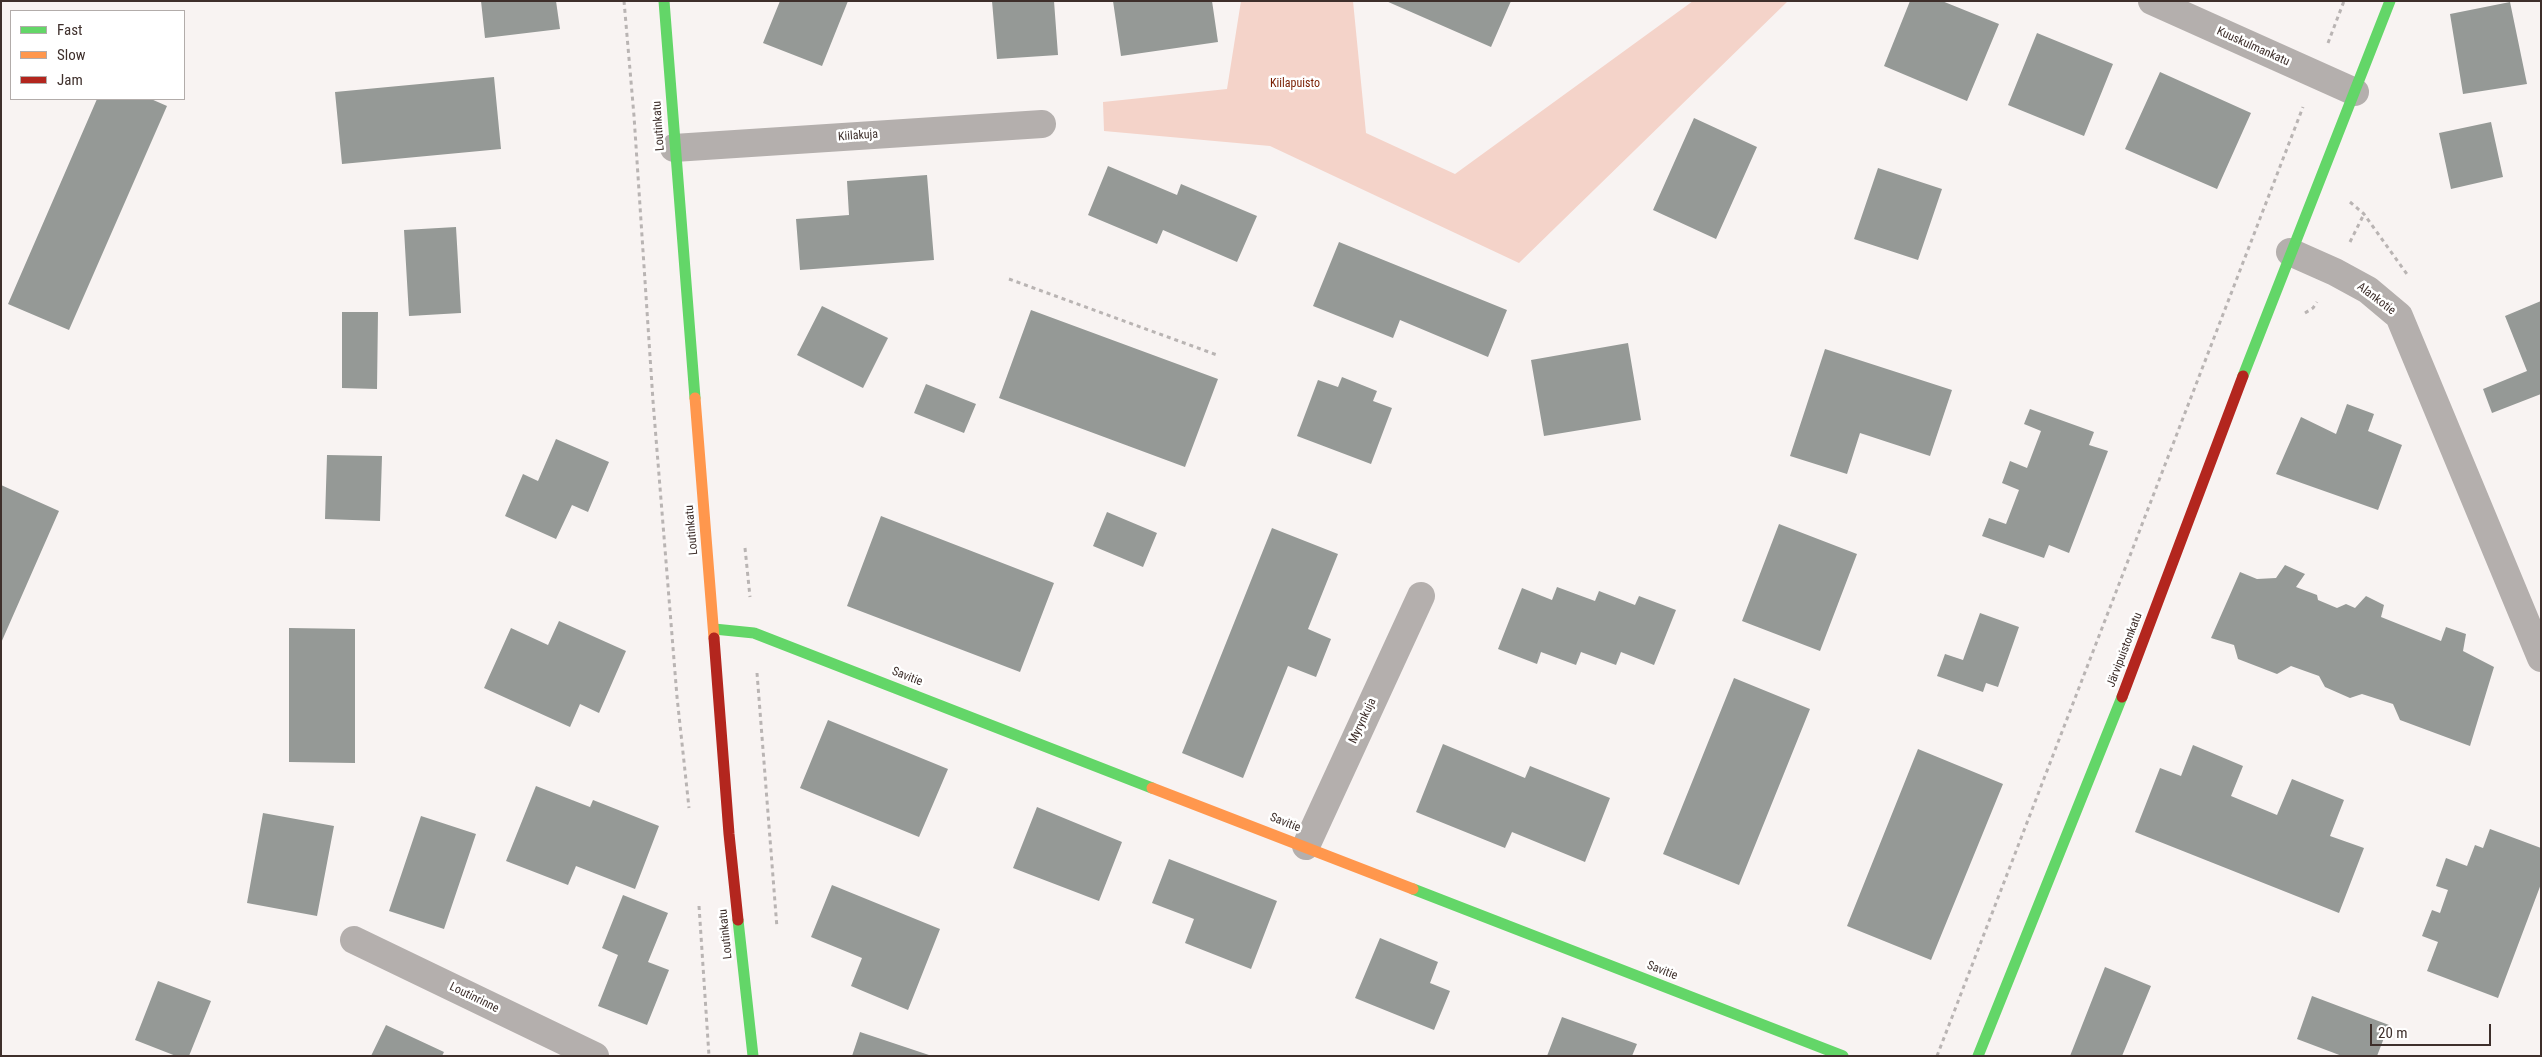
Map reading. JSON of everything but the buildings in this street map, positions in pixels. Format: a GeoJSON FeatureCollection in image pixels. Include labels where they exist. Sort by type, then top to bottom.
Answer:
{"type":"FeatureCollection","features":[{"type":"Feature","properties":{"kind":"street","name":"Loutinkatu"},"geometry":{"type":"LineString","coordinates":[[664,1],[729,834],[753,1056]]}},
{"type":"Feature","properties":{"kind":"street","name":"Kuuskulmankatu"},"geometry":{"type":"LineString","coordinates":[[2152,1],[2355,92]]}},
{"type":"Feature","properties":{"kind":"street"},"geometry":{"type":"LineString","coordinates":[[2290,252],[2322,178],[2390,1]]}},
{"type":"Feature","properties":{"kind":"street","name":"Kiilakuja"},"geometry":{"type":"LineString","coordinates":[[674,148],[1042,124]]}},
{"type":"Feature","properties":{"kind":"street","name":"Alankotie"},"geometry":{"type":"LineString","coordinates":[[2290,252],[2335,272],[2368,290],[2399,316],[2541,658]]}},
{"type":"Feature","properties":{"kind":"street","name":"Järvipuistonkatu"},"geometry":{"type":"LineString","coordinates":[[1978,1056],[2124,692],[2290,252]]}},
{"type":"Feature","properties":{"kind":"street","name":"Myrynkuja"},"geometry":{"type":"LineString","coordinates":[[1306,846],[1421,596]]}},
{"type":"Feature","properties":{"kind":"street","name":"Savitie"},"geometry":{"type":"LineString","coordinates":[[714,629],[754,633],[1843,1056]]}},
{"type":"Feature","properties":{"kind":"street","name":"Loutinrinne"},"geometry":{"type":"LineString","coordinates":[[354,940],[595,1056]]}},
{"type":"Feature","properties":{"kind":"path"},"geometry":{"type":"LineString","coordinates":[[624,1],[654,420],[677,697],[689,810]]}},
{"type":"Feature","properties":{"kind":"path"},"geometry":{"type":"LineString","coordinates":[[1937,1056],[2344,1]]}},
{"type":"Feature","properties":{"kind":"path"},"geometry":{"type":"LineString","coordinates":[[1009,280],[1217,355]]}},
{"type":"Feature","properties":{"kind":"path"},"geometry":{"type":"LineString","coordinates":[[698,896],[708,1005],[709,1056]]}},
{"type":"Feature","properties":{"kind":"green space","name":"Kiilapuisto"},"geometry":{"type":"Polygon","coordinates":[[[1241,1],[1353,1],[1366,133],[1455,174],[1693,1],[1788,1],[1519,263],[1270,146],[1104,131],[1103,102],[1227,89],[1241,1]]]}},
{"type":"Feature","properties":{"kind":"traffic: fast"},"geometry":{"type":"LineString","coordinates":[[664,1],[695,398]]}},
{"type":"Feature","properties":{"kind":"traffic: fast"},"geometry":{"type":"LineString","coordinates":[[2243,376],[2390,1]]}},
{"type":"Feature","properties":{"kind":"traffic: fast"},"geometry":{"type":"LineString","coordinates":[[714,629],[754,633],[1152,788]]}},
{"type":"Feature","properties":{"kind":"traffic: fast"},"geometry":{"type":"LineString","coordinates":[[1978,1056],[2122,697]]}},
{"type":"Feature","properties":{"kind":"traffic: fast"},"geometry":{"type":"LineString","coordinates":[[1413,889],[1843,1056]]}},
{"type":"Feature","properties":{"kind":"traffic: fast"},"geometry":{"type":"LineString","coordinates":[[738,920],[753,1056]]}},
{"type":"Feature","properties":{"kind":"traffic: slow"},"geometry":{"type":"LineString","coordinates":[[695,398],[714,638]]}},
{"type":"Feature","properties":{"kind":"traffic: slow"},"geometry":{"type":"LineString","coordinates":[[1152,788],[1413,889]]}},
{"type":"Feature","properties":{"kind":"traffic: jam"},"geometry":{"type":"LineString","coordinates":[[2122,697],[2243,376]]}},
{"type":"Feature","properties":{"kind":"traffic: jam"},"geometry":{"type":"LineString","coordinates":[[714,638],[729,834],[738,920]]}}]}
